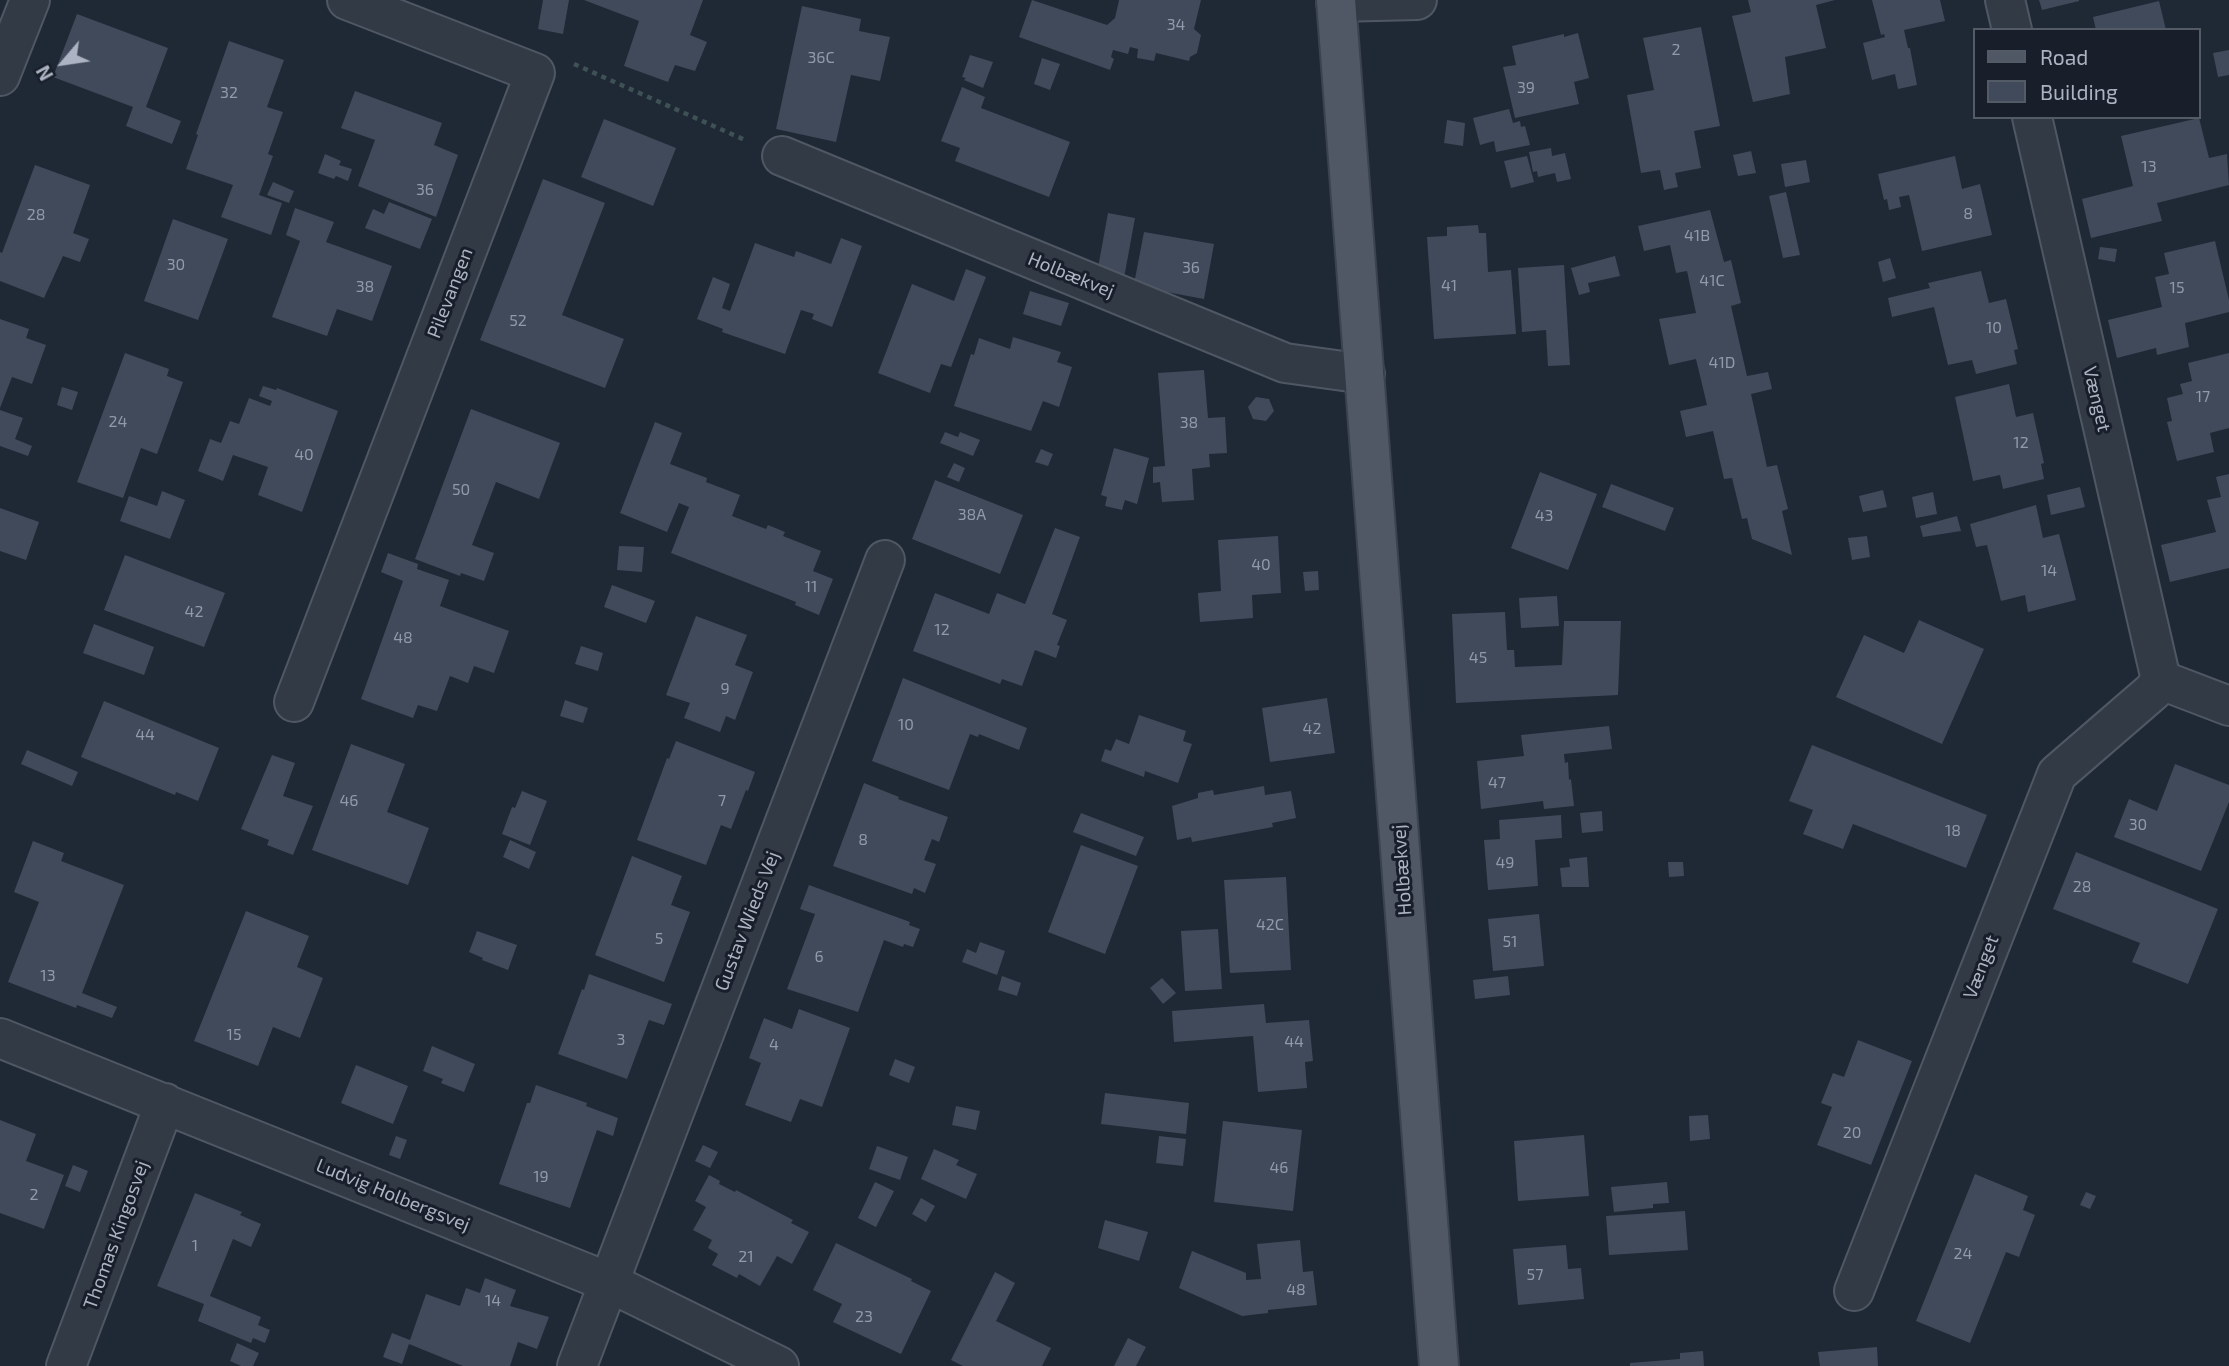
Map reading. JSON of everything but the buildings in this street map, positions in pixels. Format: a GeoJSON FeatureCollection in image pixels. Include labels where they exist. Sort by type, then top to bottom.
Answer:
{"type":"FeatureCollection","features":[{"type":"Feature","properties":{"kind":"main road","name":"Holbækvej"},"geometry":{"type":"LineString","coordinates":[[1336,1],[1439,1366]]}},
{"type":"Feature","properties":{"kind":"street"},"geometry":{"type":"LineString","coordinates":[[0,76],[30,0]]}},
{"type":"Feature","properties":{"kind":"street"},"geometry":{"type":"LineString","coordinates":[[347,0],[535,73]]}},
{"type":"Feature","properties":{"kind":"street"},"geometry":{"type":"LineString","coordinates":[[1336,1],[1417,0]]}},
{"type":"Feature","properties":{"kind":"street"},"geometry":{"type":"LineString","coordinates":[[2005,0],[2011,28]]}},
{"type":"Feature","properties":{"kind":"street","name":"Pilevangen"},"geometry":{"type":"LineString","coordinates":[[294,702],[535,73]]}},
{"type":"Feature","properties":{"kind":"street","name":"Vænget"},"geometry":{"type":"LineString","coordinates":[[1854,1291],[2057,774],[2153,691],[2161,680],[2032,119]]}},
{"type":"Feature","properties":{"kind":"street","name":"Holbækvej"},"geometry":{"type":"LineString","coordinates":[[782,156],[1284,363],[1365,374]]}},
{"type":"Feature","properties":{"kind":"street","name":"Gustav Wieds Vej"},"geometry":{"type":"LineString","coordinates":[[577,1366],[885,560]]}},
{"type":"Feature","properties":{"kind":"street"},"geometry":{"type":"LineString","coordinates":[[2161,680],[2229,706]]}},
{"type":"Feature","properties":{"kind":"street","name":"Ludvig Holbergsvej"},"geometry":{"type":"LineString","coordinates":[[0,1038],[608,1282],[779,1366]]}},
{"type":"Feature","properties":{"kind":"street","name":"Thomas Kingosvej"},"geometry":{"type":"LineString","coordinates":[[66,1366],[165,1103]]}},
{"type":"Feature","properties":{"kind":"path"},"geometry":{"type":"LineString","coordinates":[[535,73],[563,59],[782,156]]}}]}
